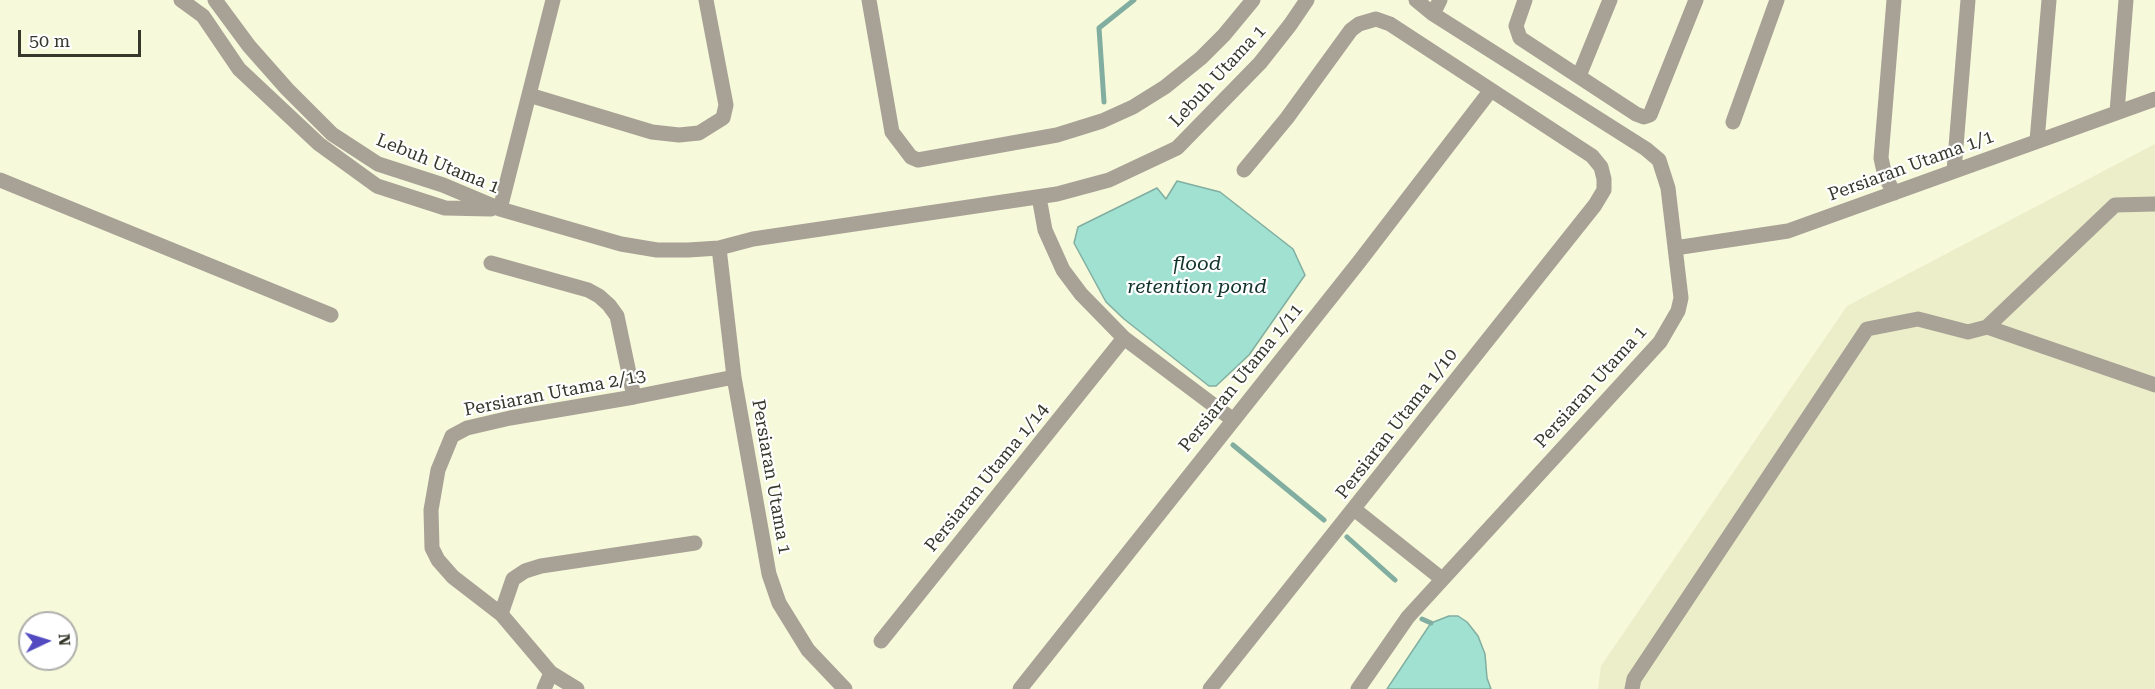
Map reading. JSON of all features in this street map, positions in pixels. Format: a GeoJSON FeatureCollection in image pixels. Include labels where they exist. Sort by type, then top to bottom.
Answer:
{"type":"FeatureCollection","features":[{"type":"Feature","properties":{"kind":"street","name":"Lebuh Utama 1"},"geometry":{"type":"LineString","coordinates":[[181,0],[203,16],[239,69],[319,144],[377,186],[446,208],[500,209]]}},
{"type":"Feature","properties":{"kind":"street","name":"Lebuh Utama 1"},"geometry":{"type":"LineString","coordinates":[[215,0],[249,46],[332,134],[378,164],[443,185],[500,209]]}},
{"type":"Feature","properties":{"kind":"street"},"geometry":{"type":"LineString","coordinates":[[553,0],[500,209],[632,246],[657,250],[719,248],[753,239],[1039,197],[1045,230],[1064,270],[1081,294],[1124,338],[1232,419]]}},
{"type":"Feature","properties":{"kind":"street"},"geometry":{"type":"LineString","coordinates":[[529,94],[652,132],[679,135],[699,133],[723,118],[726,105],[706,0]]}},
{"type":"Feature","properties":{"kind":"street"},"geometry":{"type":"LineString","coordinates":[[869,0],[888,120],[898,141],[910,157],[918,160],[1057,135],[1102,121],[1133,108],[1165,87],[1201,58],[1253,0]]}},
{"type":"Feature","properties":{"kind":"street","name":"Lebuh Utama 1"},"geometry":{"type":"LineString","coordinates":[[1039,197],[1109,180],[1177,148],[1260,63],[1307,0]]}},
{"type":"Feature","properties":{"kind":"street","name":"Persiaran Utama 1"},"geometry":{"type":"LineString","coordinates":[[1358,689],[1408,617],[1660,342],[1678,311],[1681,298],[1668,188],[1659,160],[1436,7],[1416,0]]}},
{"type":"Feature","properties":{"kind":"street"},"geometry":{"type":"LineString","coordinates":[[1525,0],[1516,26],[1520,38],[1644,117],[1650,115],[1696,0]]}},
{"type":"Feature","properties":{"kind":"street"},"geometry":{"type":"LineString","coordinates":[[1579,76],[1610,0]]}},
{"type":"Feature","properties":{"kind":"street"},"geometry":{"type":"LineString","coordinates":[[1733,122],[1777,0]]}},
{"type":"Feature","properties":{"kind":"street"},"geometry":{"type":"LineString","coordinates":[[1894,0],[1881,158],[1885,176],[1894,193]]}},
{"type":"Feature","properties":{"kind":"street"},"geometry":{"type":"LineString","coordinates":[[1954,171],[1968,0]]}},
{"type":"Feature","properties":{"kind":"street"},"geometry":{"type":"LineString","coordinates":[[2037,141],[2049,0]]}},
{"type":"Feature","properties":{"kind":"street"},"geometry":{"type":"LineString","coordinates":[[2117,112],[2126,0]]}},
{"type":"Feature","properties":{"kind":"street"},"geometry":{"type":"LineString","coordinates":[[1244,170],[1287,118],[1351,30],[1359,24],[1376,20],[1389,24],[1491,90]]}},
{"type":"Feature","properties":{"kind":"street","name":"Persiaran Utama 1/10"},"geometry":{"type":"LineString","coordinates":[[1210,689],[1595,205],[1604,190],[1604,178],[1600,166],[1592,156],[1491,90]]}},
{"type":"Feature","properties":{"kind":"street","name":"Persiaran Utama 1/11"},"geometry":{"type":"LineString","coordinates":[[1020,689],[1359,261],[1491,90]]}},
{"type":"Feature","properties":{"kind":"street","name":"Persiaran Utama 1/1"},"geometry":{"type":"LineString","coordinates":[[1675,248],[1788,231],[2155,99]]}},
{"type":"Feature","properties":{"kind":"street"},"geometry":{"type":"LineString","coordinates":[[0,180],[332,315]]}},
{"type":"Feature","properties":{"kind":"street"},"geometry":{"type":"LineString","coordinates":[[1632,689],[1634,680],[1868,329],[1918,319],[1968,332],[1987,327],[2115,205],[2155,204]]}},
{"type":"Feature","properties":{"kind":"street","name":"Persiaran Utama 1"},"geometry":{"type":"LineString","coordinates":[[719,248],[734,377],[769,574],[778,603],[808,650],[845,689]]}},
{"type":"Feature","properties":{"kind":"street"},"geometry":{"type":"LineString","coordinates":[[491,263],[588,290],[609,305],[616,316],[620,330],[634,397]]}},
{"type":"Feature","properties":{"kind":"street"},"geometry":{"type":"LineString","coordinates":[[1987,327],[2155,385]]}},
{"type":"Feature","properties":{"kind":"street","name":"Persiaran Utama 1/14"},"geometry":{"type":"LineString","coordinates":[[881,641],[1124,338]]}},
{"type":"Feature","properties":{"kind":"street","name":"Persiaran Utama 2/13"},"geometry":{"type":"LineString","coordinates":[[577,689],[551,673],[501,615],[453,578],[438,560],[432,548],[431,510],[436,479],[443,454],[452,436],[467,428],[510,418],[734,377]]}},
{"type":"Feature","properties":{"kind":"street"},"geometry":{"type":"LineString","coordinates":[[1354,509],[1443,579]]}},
{"type":"Feature","properties":{"kind":"street"},"geometry":{"type":"LineString","coordinates":[[501,615],[513,579],[525,571],[541,566],[695,543]]}},
{"type":"Feature","properties":{"kind":"street"},"geometry":{"type":"LineString","coordinates":[[544,689],[551,673]]}},
{"type":"Feature","properties":{"kind":"shaded area"},"geometry":{"type":"Polygon","coordinates":[[[2155,144],[2155,689],[1598,689],[1601,666],[1847,306],[2155,144]]]}},
{"type":"Feature","properties":{"kind":"water","name":"flood retention pond"},"geometry":{"type":"Polygon","coordinates":[[[1177,181],[1220,192],[1293,249],[1305,275],[1249,355],[1216,386],[1209,386],[1106,302],[1074,243],[1078,227],[1157,188],[1166,199],[1177,181]]]}},
{"type":"Feature","properties":{"kind":"water"},"geometry":{"type":"Polygon","coordinates":[[[1449,616],[1458,616],[1467,622],[1478,636],[1485,654],[1487,678],[1491,689],[1387,689],[1431,623],[1449,616]]]}},
{"type":"Feature","properties":{"kind":"waterway"},"geometry":{"type":"LineString","coordinates":[[1104,102],[1099,28],[1134,0]]}},
{"type":"Feature","properties":{"kind":"waterway"},"geometry":{"type":"LineString","coordinates":[[1233,445],[1324,520]]}},
{"type":"Feature","properties":{"kind":"waterway"},"geometry":{"type":"LineString","coordinates":[[1347,537],[1395,580]]}},
{"type":"Feature","properties":{"kind":"waterway"},"geometry":{"type":"LineString","coordinates":[[1422,619],[1431,623]]}}]}
